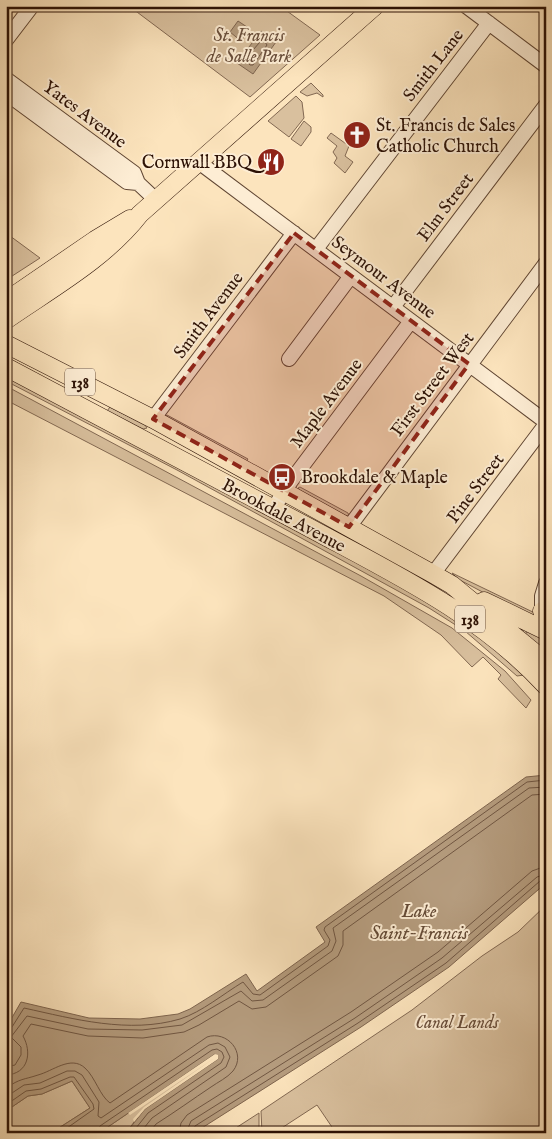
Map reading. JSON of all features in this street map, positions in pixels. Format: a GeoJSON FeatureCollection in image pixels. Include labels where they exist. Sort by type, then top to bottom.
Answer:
{"type":"FeatureCollection","features":[{"type":"Feature","properties":{"kind":"main road"},"geometry":{"type":"LineString","coordinates":[[6,301],[95,240],[140,214],[200,163],[375,6]]}},
{"type":"Feature","properties":{"kind":"main road"},"geometry":{"type":"LineString","coordinates":[[6,320],[99,256],[127,231],[140,214]]}},
{"type":"Feature","properties":{"kind":"main road","name":"Brookdale Avenue"},"geometry":{"type":"LineString","coordinates":[[6,344],[153,420],[434,574],[452,585],[546,662]]}},
{"type":"Feature","properties":{"kind":"main road","name":"Brookdale Avenue"},"geometry":{"type":"LineString","coordinates":[[6,368],[274,509],[430,594],[464,615],[513,653],[546,686]]}},
{"type":"Feature","properties":{"kind":"main road"},"geometry":{"type":"LineString","coordinates":[[452,585],[546,631]]}},
{"type":"Feature","properties":{"kind":"street"},"geometry":{"type":"LineString","coordinates":[[6,40],[32,6]]}},
{"type":"Feature","properties":{"kind":"street"},"geometry":{"type":"LineString","coordinates":[[466,6],[546,66]]}},
{"type":"Feature","properties":{"kind":"street","name":"Smith Lane"},"geometry":{"type":"LineString","coordinates":[[316,249],[489,23]]}},
{"type":"Feature","properties":{"kind":"street","name":"Yates Avenue"},"geometry":{"type":"LineString","coordinates":[[6,78],[29,103],[83,143],[127,182],[138,183],[156,200]]}},
{"type":"Feature","properties":{"kind":"street","name":"Yates Avenue"},"geometry":{"type":"LineString","coordinates":[[6,93],[29,103]]}},
{"type":"Feature","properties":{"kind":"street","name":"Elm Street"},"geometry":{"type":"LineString","coordinates":[[393,307],[546,105]]}},
{"type":"Feature","properties":{"kind":"street","name":"Seymour Avenue"},"geometry":{"type":"LineString","coordinates":[[200,163],[470,364],[546,423]]}},
{"type":"Feature","properties":{"kind":"street","name":"Smith Avenue"},"geometry":{"type":"LineString","coordinates":[[153,420],[294,233]]}},
{"type":"Feature","properties":{"kind":"street","name":"First Street West"},"geometry":{"type":"LineString","coordinates":[[349,527],[546,262]]}},
{"type":"Feature","properties":{"kind":"street"},"geometry":{"type":"LineString","coordinates":[[289,359],[351,276]]}},
{"type":"Feature","properties":{"kind":"street","name":"Maple Avenue"},"geometry":{"type":"LineString","coordinates":[[274,509],[284,491],[411,320]]}},
{"type":"Feature","properties":{"kind":"street","name":"Pine Street"},"geometry":{"type":"LineString","coordinates":[[434,574],[546,423]]}},
{"type":"Feature","properties":{"kind":"street"},"geometry":{"type":"LineString","coordinates":[[544,615],[542,596],[546,583]]}},
{"type":"Feature","properties":{"kind":"highlighted area"},"geometry":{"type":"Polygon","coordinates":[[[294,233],[469,364],[349,527],[153,419],[294,233]]]}},
{"type":"Feature","properties":{"kind":"green space","name":"St. Francis de Salle Park"},"geometry":{"type":"Polygon","coordinates":[[[129,6],[280,6],[320,35],[250,97],[129,6]]]}},
{"type":"Feature","properties":{"kind":"green space"},"geometry":{"type":"Polygon","coordinates":[[[311,83],[323,97],[317,93],[307,96],[300,92],[311,83]]]}},
{"type":"Feature","properties":{"kind":"green space"},"geometry":{"type":"Polygon","coordinates":[[[296,96],[302,102],[304,118],[289,137],[268,121],[296,96]]]}},
{"type":"Feature","properties":{"kind":"green space"},"geometry":{"type":"Polygon","coordinates":[[[304,121],[311,127],[311,132],[301,146],[291,139],[304,121]]]}},
{"type":"Feature","properties":{"kind":"green space"},"geometry":{"type":"Polygon","coordinates":[[[331,133],[349,146],[345,156],[353,162],[345,173],[334,163],[337,158],[333,152],[337,146],[327,138],[331,133]]]}},
{"type":"Feature","properties":{"kind":"green space"},"geometry":{"type":"Polygon","coordinates":[[[6,233],[40,258],[6,280],[6,233]]]}},
{"type":"Feature","properties":{"kind":"green space"},"geometry":{"type":"Polygon","coordinates":[[[6,375],[416,594],[482,638],[524,675],[517,676],[465,631],[429,608],[177,470],[6,381],[6,375]]]}},
{"type":"Feature","properties":{"kind":"green space"},"geometry":{"type":"Polygon","coordinates":[[[6,386],[361,576],[452,628],[505,671],[531,700],[526,708],[498,679],[501,675],[483,657],[472,667],[441,635],[384,596],[6,400],[6,386]]]}},
{"type":"Feature","properties":{"kind":"green space"},"geometry":{"type":"Polygon","coordinates":[[[110,407],[145,425],[147,428],[143,429],[107,411],[110,407]]]}},
{"type":"Feature","properties":{"kind":"green space"},"geometry":{"type":"Polygon","coordinates":[[[167,415],[248,459],[245,463],[165,416],[167,415]]]}},
{"type":"Feature","properties":{"kind":"green space"},"geometry":{"type":"Polygon","coordinates":[[[300,487],[348,513],[349,516],[299,491],[298,488],[300,487]]]}},
{"type":"Feature","properties":{"kind":"green space"},"geometry":{"type":"Polygon","coordinates":[[[452,573],[539,615],[541,623],[458,579],[452,573]]]}},
{"type":"Feature","properties":{"kind":"green space"},"geometry":{"type":"Polygon","coordinates":[[[528,629],[546,638],[546,652],[524,637],[528,629]]]}},
{"type":"Feature","properties":{"kind":"green space","name":"Canal Lands"},"geometry":{"type":"Polygon","coordinates":[[[546,905],[546,1133],[336,1133],[317,1105],[274,1133],[262,1133],[261,1111],[412,1010],[482,956],[518,932],[546,905]]]}},
{"type":"Feature","properties":{"kind":"green space"},"geometry":{"type":"Polygon","coordinates":[[[215,1054],[219,1057],[142,1111],[126,1133],[99,1133],[215,1054]]]}},
{"type":"Feature","properties":{"kind":"green space"},"geometry":{"type":"Polygon","coordinates":[[[72,1081],[90,1108],[51,1133],[6,1133],[6,1111],[28,1096],[42,1094],[72,1081]]]}},
{"type":"Feature","properties":{"kind":"green space"},"geometry":{"type":"Polygon","coordinates":[[[259,1113],[259,1133],[228,1133],[259,1113]]]}},
{"type":"Feature","properties":{"kind":"water"},"geometry":{"type":"Polygon","coordinates":[[[238,21],[250,29],[241,41],[230,32],[238,21]]]}},
{"type":"Feature","properties":{"kind":"water"},"geometry":{"type":"Polygon","coordinates":[[[261,31],[276,42],[253,74],[237,63],[261,31]]]}},
{"type":"Feature","properties":{"kind":"water","name":"Lake Saint-Francis"},"geometry":{"type":"Polygon","coordinates":[[[546,775],[546,883],[449,967],[361,1027],[194,1133],[126,1133],[145,1109],[218,1059],[215,1054],[99,1133],[51,1133],[90,1108],[72,1081],[42,1094],[28,1096],[6,1111],[6,1061],[11,1051],[6,1048],[6,1028],[21,1002],[89,1018],[140,1019],[178,1014],[190,1009],[246,974],[257,991],[325,942],[316,927],[526,777],[546,775]]]}},
{"type":"Feature","properties":{"kind":"pier"},"geometry":{"type":"Polygon","coordinates":[[[215,1054],[218,1055],[218,1059],[145,1109],[134,1122],[133,1119],[144,1107],[216,1057],[130,1115],[128,1113],[215,1054]]]}},
{"type":"Feature","properties":{"kind":"place","name":"St. Francis de Sales Catholic Church"},"geometry":{"type":"Point","coordinates":[357,135]}},
{"type":"Feature","properties":{"kind":"place","name":"Cornwall BBQ"},"geometry":{"type":"Point","coordinates":[271,162]}},
{"type":"Feature","properties":{"kind":"place","name":"Brookdale & Maple"},"geometry":{"type":"Point","coordinates":[282,477]}}]}
